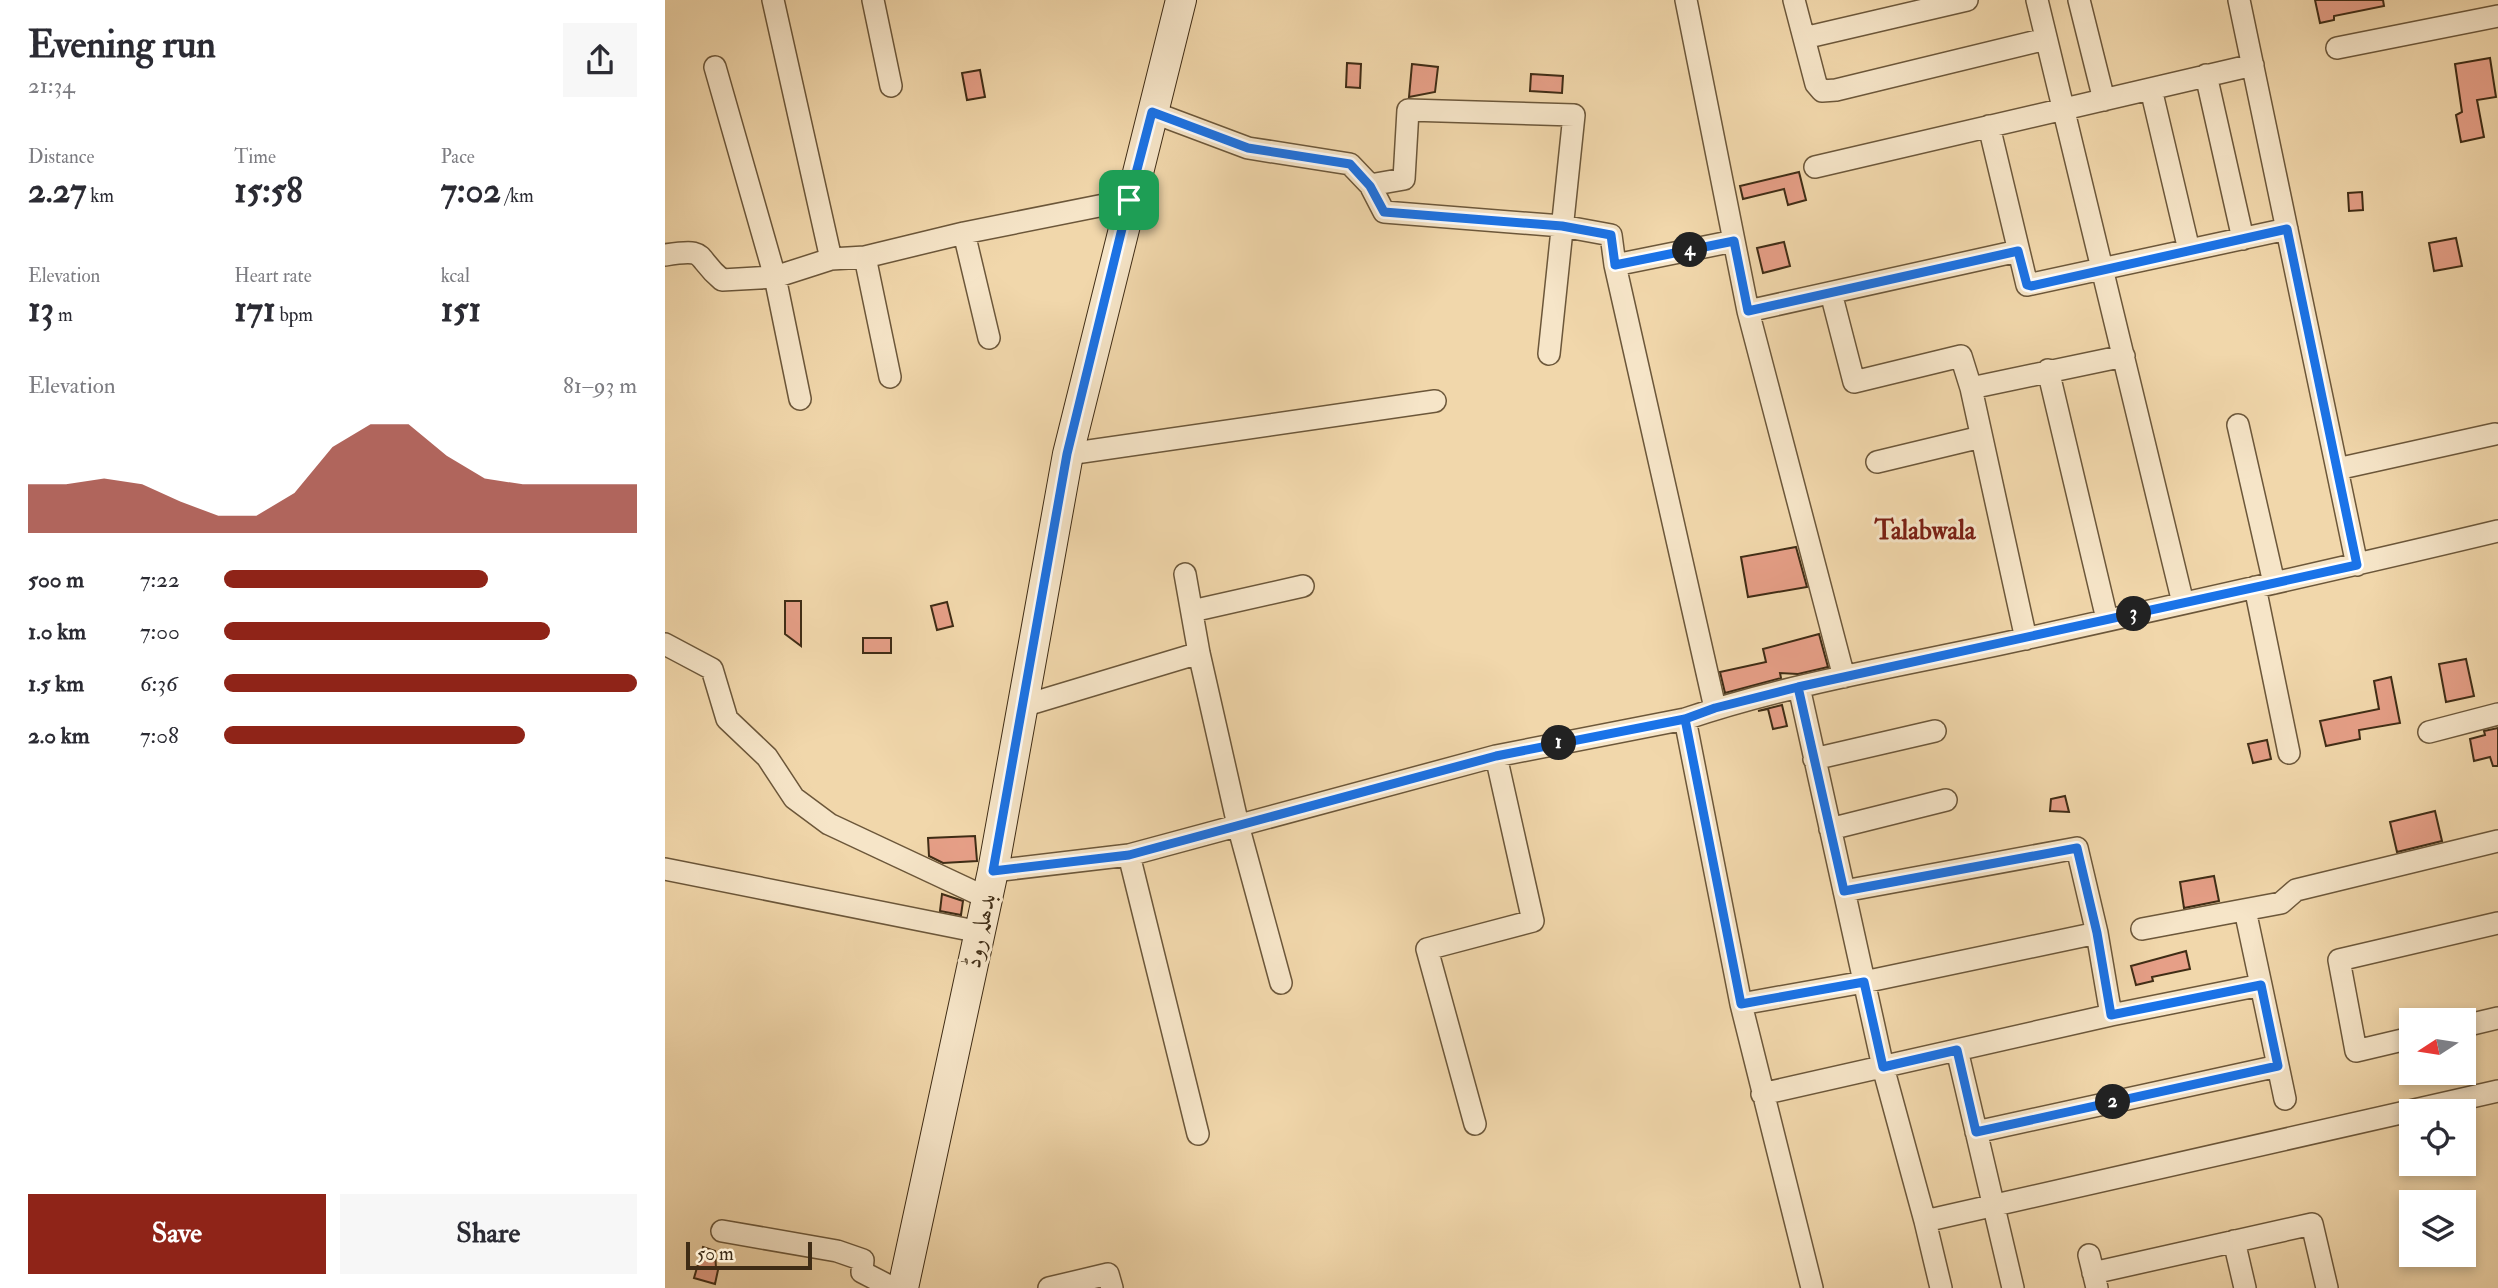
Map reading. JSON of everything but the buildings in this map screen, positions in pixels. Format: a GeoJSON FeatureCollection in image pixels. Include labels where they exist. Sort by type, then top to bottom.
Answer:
{"type":"FeatureCollection","features":[{"type":"Feature","properties":{"kind":"main road","name":"بدھلہ روڈ"},"geometry":{"type":"LineString","coordinates":[[903,1288],[990,885],[1067,454],[1181,0]]}},
{"type":"Feature","properties":{"kind":"street"},"geometry":{"type":"LineString","coordinates":[[773,0],[831,259]]}},
{"type":"Feature","properties":{"kind":"street"},"geometry":{"type":"LineString","coordinates":[[873,0],[891,86]]}},
{"type":"Feature","properties":{"kind":"street"},"geometry":{"type":"LineString","coordinates":[[1686,0],[1748,311],[1844,677]]}},
{"type":"Feature","properties":{"kind":"street"},"geometry":{"type":"LineString","coordinates":[[1794,0],[1816,84],[1822,91],[1836,90],[2046,39]]}},
{"type":"Feature","properties":{"kind":"street"},"geometry":{"type":"LineString","coordinates":[[1804,38],[1967,0]]}},
{"type":"Feature","properties":{"kind":"street"},"geometry":{"type":"LineString","coordinates":[[2037,0],[2183,603]]}},
{"type":"Feature","properties":{"kind":"street"},"geometry":{"type":"LineString","coordinates":[[2079,0],[2104,100]]}},
{"type":"Feature","properties":{"kind":"street"},"geometry":{"type":"LineString","coordinates":[[2239,0],[2357,565]]}},
{"type":"Feature","properties":{"kind":"street"},"geometry":{"type":"LineString","coordinates":[[2337,48],[2498,16]]}},
{"type":"Feature","properties":{"kind":"street"},"geometry":{"type":"LineString","coordinates":[[1815,167],[2253,65]]}},
{"type":"Feature","properties":{"kind":"street"},"geometry":{"type":"LineString","coordinates":[[715,66],[775,277],[800,399]]}},
{"type":"Feature","properties":{"kind":"street"},"geometry":{"type":"LineString","coordinates":[[2206,75],[2243,239]]}},
{"type":"Feature","properties":{"kind":"street"},"geometry":{"type":"LineString","coordinates":[[2151,89],[2189,250]]}},
{"type":"Feature","properties":{"kind":"street"},"geometry":{"type":"LineString","coordinates":[[1370,186],[1404,179],[1408,110],[1574,115],[1549,354]]}},
{"type":"Feature","properties":{"kind":"street"},"geometry":{"type":"LineString","coordinates":[[1152,112],[1248,148],[1350,164],[1370,186],[1384,212],[1562,226],[1611,235],[1615,265],[1715,708]]}},
{"type":"Feature","properties":{"kind":"street"},"geometry":{"type":"LineString","coordinates":[[1989,127],[2027,285],[2287,229]]}},
{"type":"Feature","properties":{"kind":"street"},"geometry":{"type":"LineString","coordinates":[[665,255],[692,251],[700,255],[722,280],[775,277],[831,259],[865,257],[964,233],[1129,200]]}},
{"type":"Feature","properties":{"kind":"street"},"geometry":{"type":"LineString","coordinates":[[964,233],[989,338]]}},
{"type":"Feature","properties":{"kind":"street"},"geometry":{"type":"LineString","coordinates":[[1615,265],[1734,241]]}},
{"type":"Feature","properties":{"kind":"street"},"geometry":{"type":"LineString","coordinates":[[1748,311],[2018,251]]}},
{"type":"Feature","properties":{"kind":"street"},"geometry":{"type":"LineString","coordinates":[[865,257],[890,377]]}},
{"type":"Feature","properties":{"kind":"street"},"geometry":{"type":"LineString","coordinates":[[1831,293],[1854,382],[1961,356],[1971,388],[2026,639]]}},
{"type":"Feature","properties":{"kind":"street"},"geometry":{"type":"LineString","coordinates":[[1971,388],[2124,356]]}},
{"type":"Feature","properties":{"kind":"street"},"geometry":{"type":"LineString","coordinates":[[2048,370],[2107,619]]}},
{"type":"Feature","properties":{"kind":"street"},"geometry":{"type":"LineString","coordinates":[[1067,454],[1435,401]]}},
{"type":"Feature","properties":{"kind":"street"},"geometry":{"type":"LineString","coordinates":[[2238,425],[2289,753]]}},
{"type":"Feature","properties":{"kind":"street"},"geometry":{"type":"LineString","coordinates":[[2337,469],[2495,434]]}},
{"type":"Feature","properties":{"kind":"street"},"geometry":{"type":"LineString","coordinates":[[1877,462],[1981,437]]}},
{"type":"Feature","properties":{"kind":"street"},"geometry":{"type":"LineString","coordinates":[[665,644],[712,669],[727,719],[767,757],[794,798],[829,824],[990,885],[1129,855],[1496,756],[1685,719],[1715,708],[1798,687],[2026,639],[2498,531]]}},
{"type":"Feature","properties":{"kind":"street"},"geometry":{"type":"LineString","coordinates":[[1185,574],[1199,653],[1238,825],[1281,983]]}},
{"type":"Feature","properties":{"kind":"street"},"geometry":{"type":"LineString","coordinates":[[1192,611],[1303,586]]}},
{"type":"Feature","properties":{"kind":"street"},"geometry":{"type":"LineString","coordinates":[[1023,706],[1199,653]]}},
{"type":"Feature","properties":{"kind":"street"},"geometry":{"type":"LineString","coordinates":[[1798,687],[1883,1067],[1941,1288]]}},
{"type":"Feature","properties":{"kind":"street"},"geometry":{"type":"LineString","coordinates":[[2429,732],[2498,714]]}},
{"type":"Feature","properties":{"kind":"street"},"geometry":{"type":"LineString","coordinates":[[1685,719],[1741,1004],[1812,1288]]}},
{"type":"Feature","properties":{"kind":"street"},"geometry":{"type":"LineString","coordinates":[[1814,759],[1935,731]]}},
{"type":"Feature","properties":{"kind":"street"},"geometry":{"type":"LineString","coordinates":[[1475,1124],[1427,949],[1533,921],[1496,756]]}},
{"type":"Feature","properties":{"kind":"street"},"geometry":{"type":"LineString","coordinates":[[1830,829],[1946,800]]}},
{"type":"Feature","properties":{"kind":"street"},"geometry":{"type":"LineString","coordinates":[[2142,929],[2281,903],[2296,890],[2498,841]]}},
{"type":"Feature","properties":{"kind":"street"},"geometry":{"type":"LineString","coordinates":[[1844,891],[2077,848],[2097,933],[2111,1015]]}},
{"type":"Feature","properties":{"kind":"street"},"geometry":{"type":"LineString","coordinates":[[1129,855],[1198,1134]]}},
{"type":"Feature","properties":{"kind":"street"},"geometry":{"type":"LineString","coordinates":[[665,869],[980,933]]}},
{"type":"Feature","properties":{"kind":"street"},"geometry":{"type":"LineString","coordinates":[[2245,910],[2285,1099]]}},
{"type":"Feature","properties":{"kind":"street"},"geometry":{"type":"LineString","coordinates":[[2399,1041],[2356,1051],[2339,960],[2498,923]]}},
{"type":"Feature","properties":{"kind":"street"},"geometry":{"type":"LineString","coordinates":[[1741,1004],[1864,982],[2097,933]]}},
{"type":"Feature","properties":{"kind":"street"},"geometry":{"type":"LineString","coordinates":[[1762,1094],[2111,1015],[2261,985]]}},
{"type":"Feature","properties":{"kind":"street"},"geometry":{"type":"LineString","coordinates":[[2476,1023],[2498,1018]]}},
{"type":"Feature","properties":{"kind":"street"},"geometry":{"type":"LineString","coordinates":[[1957,1050],[2013,1288]]}},
{"type":"Feature","properties":{"kind":"street"},"geometry":{"type":"LineString","coordinates":[[1976,1132],[2278,1066]]}},
{"type":"Feature","properties":{"kind":"street"},"geometry":{"type":"LineString","coordinates":[[1925,1221],[2498,1091]]}},
{"type":"Feature","properties":{"kind":"street"},"geometry":{"type":"LineString","coordinates":[[2093,1272],[2312,1224],[2327,1288]]}},
{"type":"Feature","properties":{"kind":"street"},"geometry":{"type":"LineString","coordinates":[[722,1231],[837,1251],[863,1260],[862,1272],[893,1288]]}},
{"type":"Feature","properties":{"kind":"street"},"geometry":{"type":"LineString","coordinates":[[2234,1241],[2245,1288]]}},
{"type":"Feature","properties":{"kind":"street"},"geometry":{"type":"LineString","coordinates":[[1049,1288],[1108,1274],[1112,1288]]}},
{"type":"Feature","properties":{"kind":"district","name":"Talabwala"},"geometry":{"type":"Point","coordinates":[1925,531]}},
{"type":"Feature","properties":{"kind":"route"},"geometry":{"type":"LineString","coordinates":[[1129,200],[1067,454],[993,871],[1129,855],[1496,756],[1685,719],[1715,708],[1798,687],[1844,891],[2077,848],[2097,933],[2111,1015],[2261,985],[2278,1066],[1976,1132],[1957,1050],[1883,1067],[1864,982],[1741,1004],[1685,719],[1715,708],[1798,687],[2357,565],[2287,229],[2031,286],[2027,285],[2018,251],[1748,311],[1734,241],[1615,265],[1611,235],[1562,226],[1384,212],[1370,186],[1350,164],[1248,148],[1152,112],[1129,200]]}}]}
